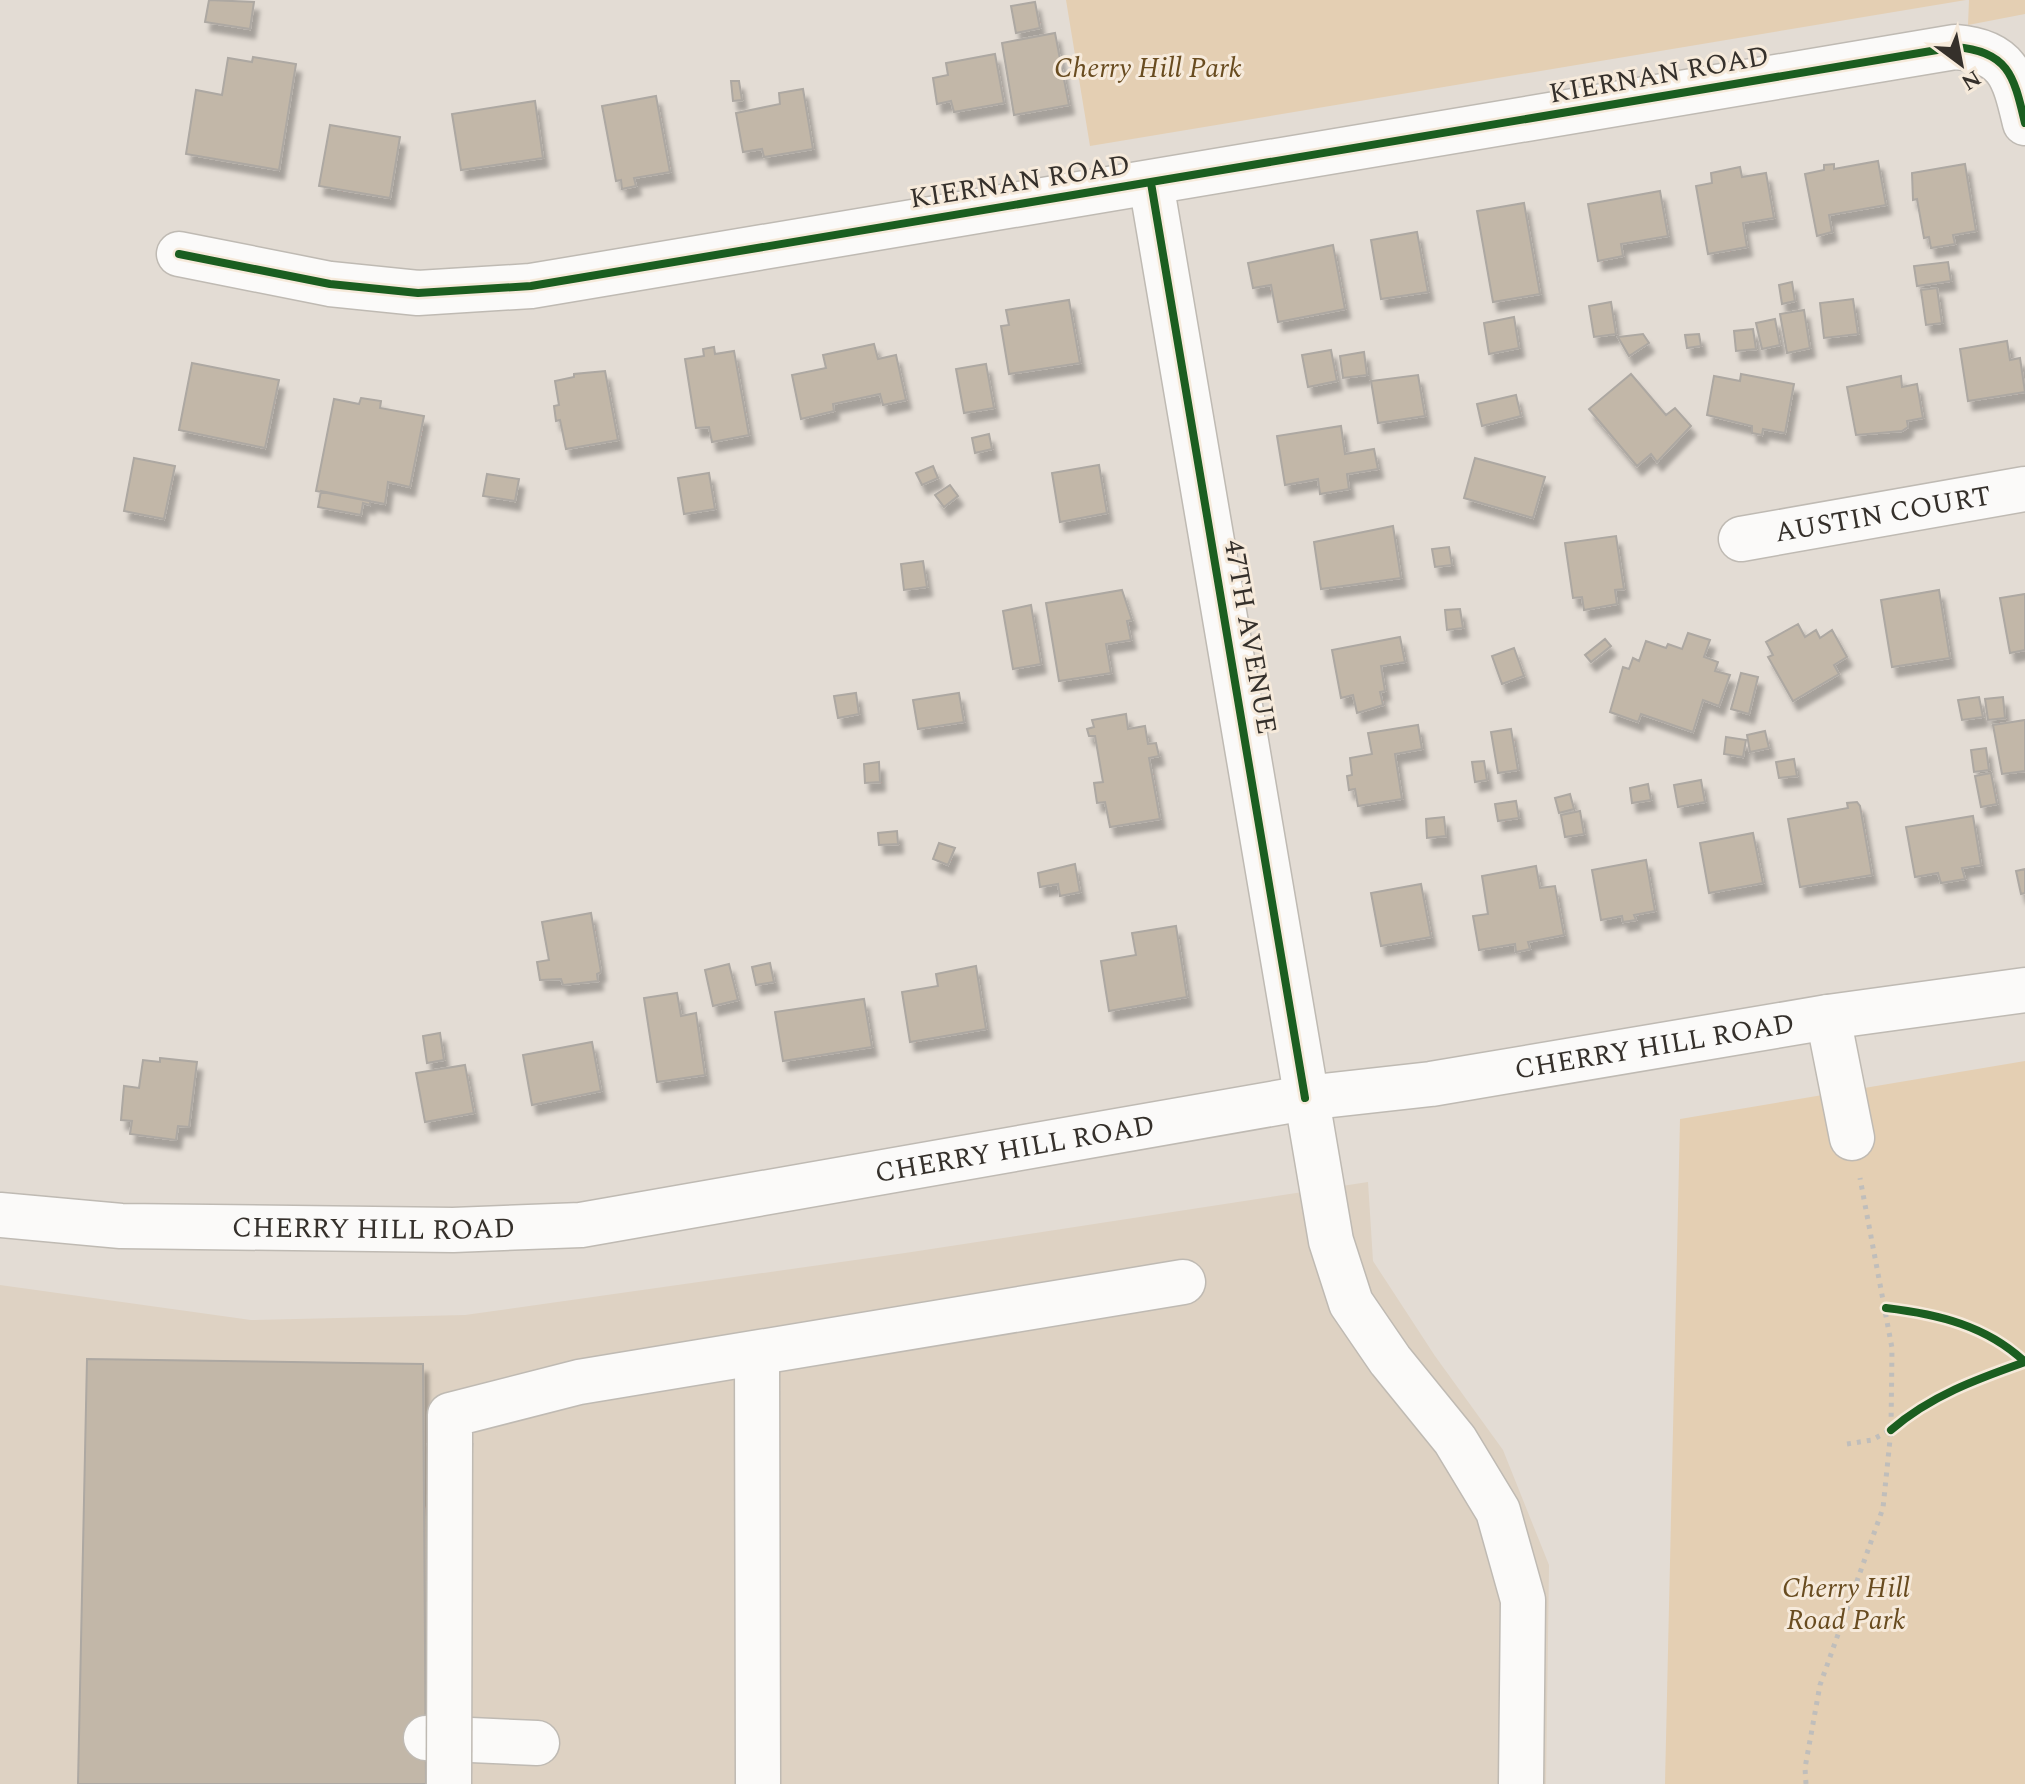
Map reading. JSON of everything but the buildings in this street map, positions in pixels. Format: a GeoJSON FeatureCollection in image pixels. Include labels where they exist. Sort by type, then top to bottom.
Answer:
{"type":"FeatureCollection","features":[{"type":"Feature","properties":{"kind":"street","name":"KIERNAN ROAD"},"geometry":{"type":"LineString","coordinates":[[179,254],[330,284],[418,293],[531,286],[1955,47],[1993,56],[2014,77],[2025,123]]}},
{"type":"Feature","properties":{"kind":"street","name":"47TH AVENUE"},"geometry":{"type":"LineString","coordinates":[[1151,183],[1331,1241],[1351,1303],[1390,1360],[1455,1440],[1498,1511],[1523,1600],[1521,1784]]}},
{"type":"Feature","properties":{"kind":"street","name":"AUSTIN COURT"},"geometry":{"type":"LineString","coordinates":[[1741,539],[2025,489]]}},
{"type":"Feature","properties":{"kind":"street","name":"CHERRY HILL ROAD"},"geometry":{"type":"LineString","coordinates":[[0,1215],[121,1226],[453,1230],[581,1225],[1305,1098],[1431,1084],[1828,1017],[2025,990]]}},
{"type":"Feature","properties":{"kind":"street"},"geometry":{"type":"LineString","coordinates":[[1828,1017],[1852,1138]]}},
{"type":"Feature","properties":{"kind":"street"},"geometry":{"type":"LineString","coordinates":[[449,1784],[450,1415],[579,1382],[1183,1282]]}},
{"type":"Feature","properties":{"kind":"street"},"geometry":{"type":"LineString","coordinates":[[757,1353],[758,1784]]}},
{"type":"Feature","properties":{"kind":"street"},"geometry":{"type":"LineString","coordinates":[[426,1738],[537,1743]]}},
{"type":"Feature","properties":{"kind":"path"},"geometry":{"type":"LineString","coordinates":[[1806,1784],[1805,1768],[1820,1685],[1883,1508],[1891,1430],[1892,1348],[1852,1138]]}},
{"type":"Feature","properties":{"kind":"path"},"geometry":{"type":"LineString","coordinates":[[1886,1308],[1899,1309]]}},
{"type":"Feature","properties":{"kind":"path"},"geometry":{"type":"LineString","coordinates":[[1847,1444],[1872,1440],[1903,1420]]}},
{"type":"Feature","properties":{"kind":"shaded area"},"geometry":{"type":"Polygon","coordinates":[[[1368,1182],[1373,1261],[1435,1356],[1503,1450],[1549,1565],[1546,1784],[0,1784],[0,1285],[251,1320],[465,1315],[905,1253],[1368,1182]]]}},
{"type":"Feature","properties":{"kind":"green space","name":"Cherry Hill Park"},"geometry":{"type":"Polygon","coordinates":[[[1066,0],[1966,0],[1090,146],[1066,0]]]}},
{"type":"Feature","properties":{"kind":"green space"},"geometry":{"type":"Polygon","coordinates":[[[1969,0],[2025,0],[2025,14],[1968,25],[1969,0]]]}},
{"type":"Feature","properties":{"kind":"green space","name":"Cherry Hill Road Park"},"geometry":{"type":"Polygon","coordinates":[[[2025,1061],[2025,1784],[1665,1784],[1680,1119],[2025,1061]]]}},
{"type":"Feature","properties":{"kind":"cycle path"},"geometry":{"type":"LineString","coordinates":[[179,254],[330,284],[418,293],[531,286],[1955,47],[1987,54],[2006,69],[2017,92],[2025,123]]}},
{"type":"Feature","properties":{"kind":"cycle path"},"geometry":{"type":"LineString","coordinates":[[1151,183],[1305,1098]]}},
{"type":"Feature","properties":{"kind":"cycle path"},"geometry":{"type":"LineString","coordinates":[[1886,1308],[1961,1324],[1995,1339],[2025,1362]]}},
{"type":"Feature","properties":{"kind":"cycle path"},"geometry":{"type":"LineString","coordinates":[[1891,1430],[1938,1398],[2025,1362]]}}]}
